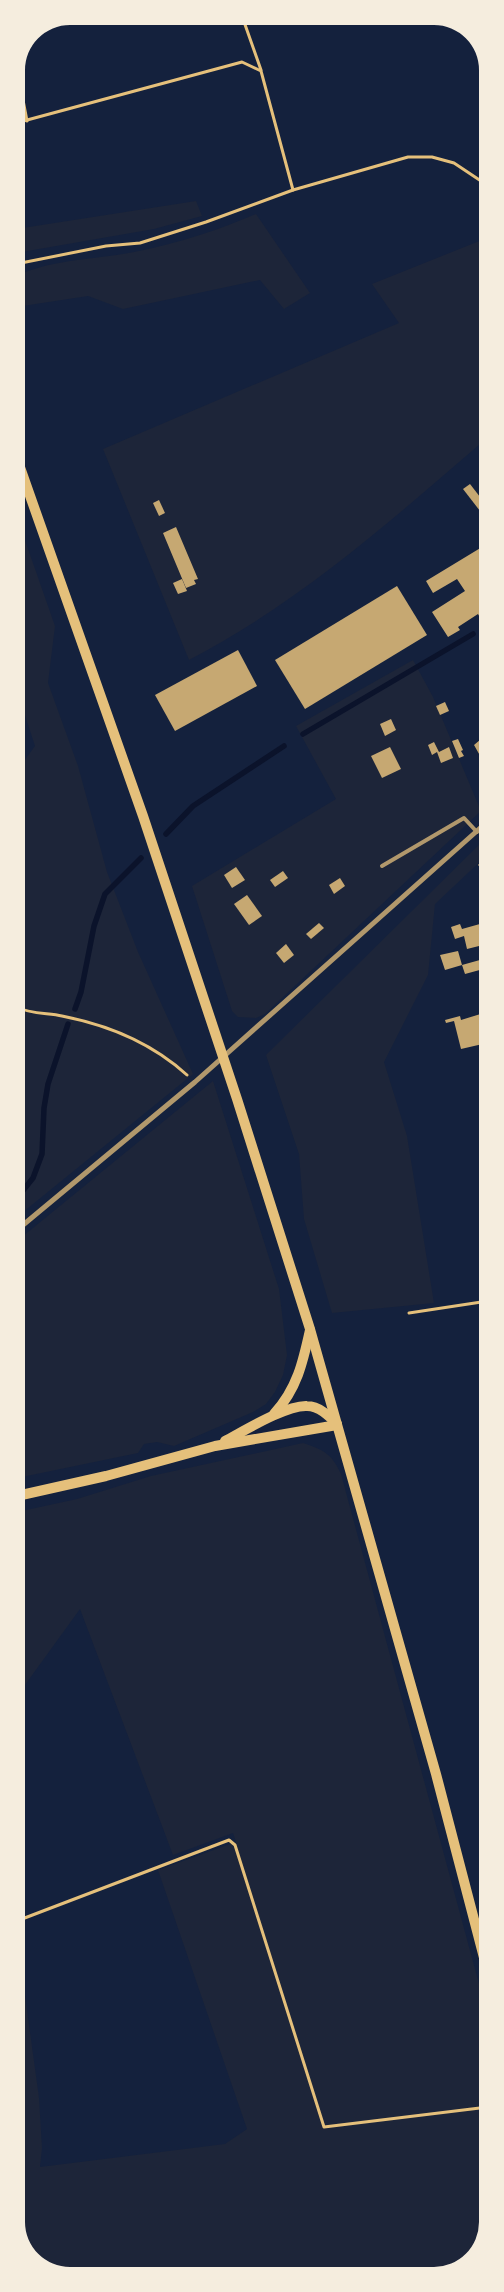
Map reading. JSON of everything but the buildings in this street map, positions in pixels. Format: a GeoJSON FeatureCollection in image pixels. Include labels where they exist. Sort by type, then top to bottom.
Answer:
{"type":"FeatureCollection","features":[{"type":"Feature","properties":{"kind":"main road"},"geometry":{"type":"LineString","coordinates":[[25,482],[143,816],[212,1020],[310,1329],[436,1774],[479,1939]]}},
{"type":"Feature","properties":{"kind":"main road"},"geometry":{"type":"LineString","coordinates":[[272,1417],[289,1397],[296,1382],[310,1329]]}},
{"type":"Feature","properties":{"kind":"main road"},"geometry":{"type":"LineString","coordinates":[[215,1446],[272,1417],[308,1406],[318,1408],[337,1424]]}},
{"type":"Feature","properties":{"kind":"main road"},"geometry":{"type":"LineString","coordinates":[[25,1494],[79,1483],[215,1446],[337,1424]]}},
{"type":"Feature","properties":{"kind":"street"},"geometry":{"type":"LineString","coordinates":[[25,1223],[195,1082],[478,832]]}},
{"type":"Feature","properties":{"kind":"lane"},"geometry":{"type":"LineString","coordinates":[[382,866],[464,818],[478,832]]}},
{"type":"Feature","properties":{"kind":"path"},"geometry":{"type":"LineString","coordinates":[[245,25],[261,71],[293,190]]}},
{"type":"Feature","properties":{"kind":"path"},"geometry":{"type":"LineString","coordinates":[[25,110],[27,121],[242,62],[261,71]]}},
{"type":"Feature","properties":{"kind":"path"},"geometry":{"type":"LineString","coordinates":[[25,262],[106,246],[140,243],[206,222],[293,190],[408,157],[432,157],[454,163],[479,180]]}},
{"type":"Feature","properties":{"kind":"path"},"geometry":{"type":"LineString","coordinates":[[25,1009],[102,1025],[137,1041],[169,1059],[195,1082]]}},
{"type":"Feature","properties":{"kind":"path"},"geometry":{"type":"LineString","coordinates":[[409,1313],[479,1302]]}},
{"type":"Feature","properties":{"kind":"path"},"geometry":{"type":"LineString","coordinates":[[25,1918],[229,1840],[235,1845],[324,2127],[479,2108]]}},
{"type":"Feature","properties":{"kind":"shaded area"},"geometry":{"type":"Polygon","coordinates":[[[196,201],[202,216],[154,229],[25,251],[25,228],[196,201]]]}},
{"type":"Feature","properties":{"kind":"shaded area"},"geometry":{"type":"Polygon","coordinates":[[[256,214],[310,293],[284,309],[260,280],[123,309],[88,296],[25,306],[25,272],[31,270],[61,263],[154,248],[213,231],[256,214]]]}},
{"type":"Feature","properties":{"kind":"shaded area"},"geometry":{"type":"Polygon","coordinates":[[[479,241],[479,445],[380,529],[307,586],[269,613],[189,660],[103,449],[399,323],[372,284],[479,241]]]}},
{"type":"Feature","properties":{"kind":"shaded area"},"geometry":{"type":"Polygon","coordinates":[[[25,540],[55,626],[48,683],[78,766],[107,872],[138,952],[193,1074],[25,1210],[25,760],[35,746],[25,715],[25,540]]]}},
{"type":"Feature","properties":{"kind":"shaded area"},"geometry":{"type":"Polygon","coordinates":[[[413,660],[433,697],[479,806],[479,813],[265,1014],[256,1018],[238,1017],[232,1011],[192,886],[336,799],[296,726],[413,660]]]}},
{"type":"Feature","properties":{"kind":"shaded area"},"geometry":{"type":"Polygon","coordinates":[[[479,845],[479,863],[435,904],[428,975],[384,1062],[407,1136],[434,1303],[332,1313],[304,1219],[299,1154],[266,1055],[479,845]]]}},
{"type":"Feature","properties":{"kind":"shaded area"},"geometry":{"type":"Polygon","coordinates":[[[213,1081],[279,1289],[287,1355],[283,1375],[275,1392],[266,1404],[253,1412],[174,1446],[157,1442],[144,1444],[138,1453],[25,1476],[25,1234],[213,1081]]]}},
{"type":"Feature","properties":{"kind":"shaded area"},"geometry":{"type":"Polygon","coordinates":[[[303,1443],[317,1448],[331,1457],[341,1474],[479,1984],[479,2222],[477,2236],[468,2252],[448,2265],[434,2267],[67,2267],[53,2264],[40,2256],[28,2239],[25,2222],[25,1996],[39,2098],[42,2148],[40,2167],[225,2144],[247,2129],[158,1870],[236,1842],[233,1833],[173,1855],[80,1609],[25,1685],[25,1510],[77,1499],[151,1476],[303,1443]]]}},
{"type":"Feature","properties":{"kind":"waterway"},"geometry":{"type":"LineString","coordinates":[[303,734],[473,634]]}},
{"type":"Feature","properties":{"kind":"waterway"},"geometry":{"type":"LineString","coordinates":[[166,834],[193,806],[284,746]]}},
{"type":"Feature","properties":{"kind":"waterway"},"geometry":{"type":"LineString","coordinates":[[75,1009],[81,992],[94,926],[105,894],[141,858]]}},
{"type":"Feature","properties":{"kind":"waterway"},"geometry":{"type":"LineString","coordinates":[[25,1188],[33,1178],[42,1154],[44,1108],[48,1084],[68,1024]]}}]}
